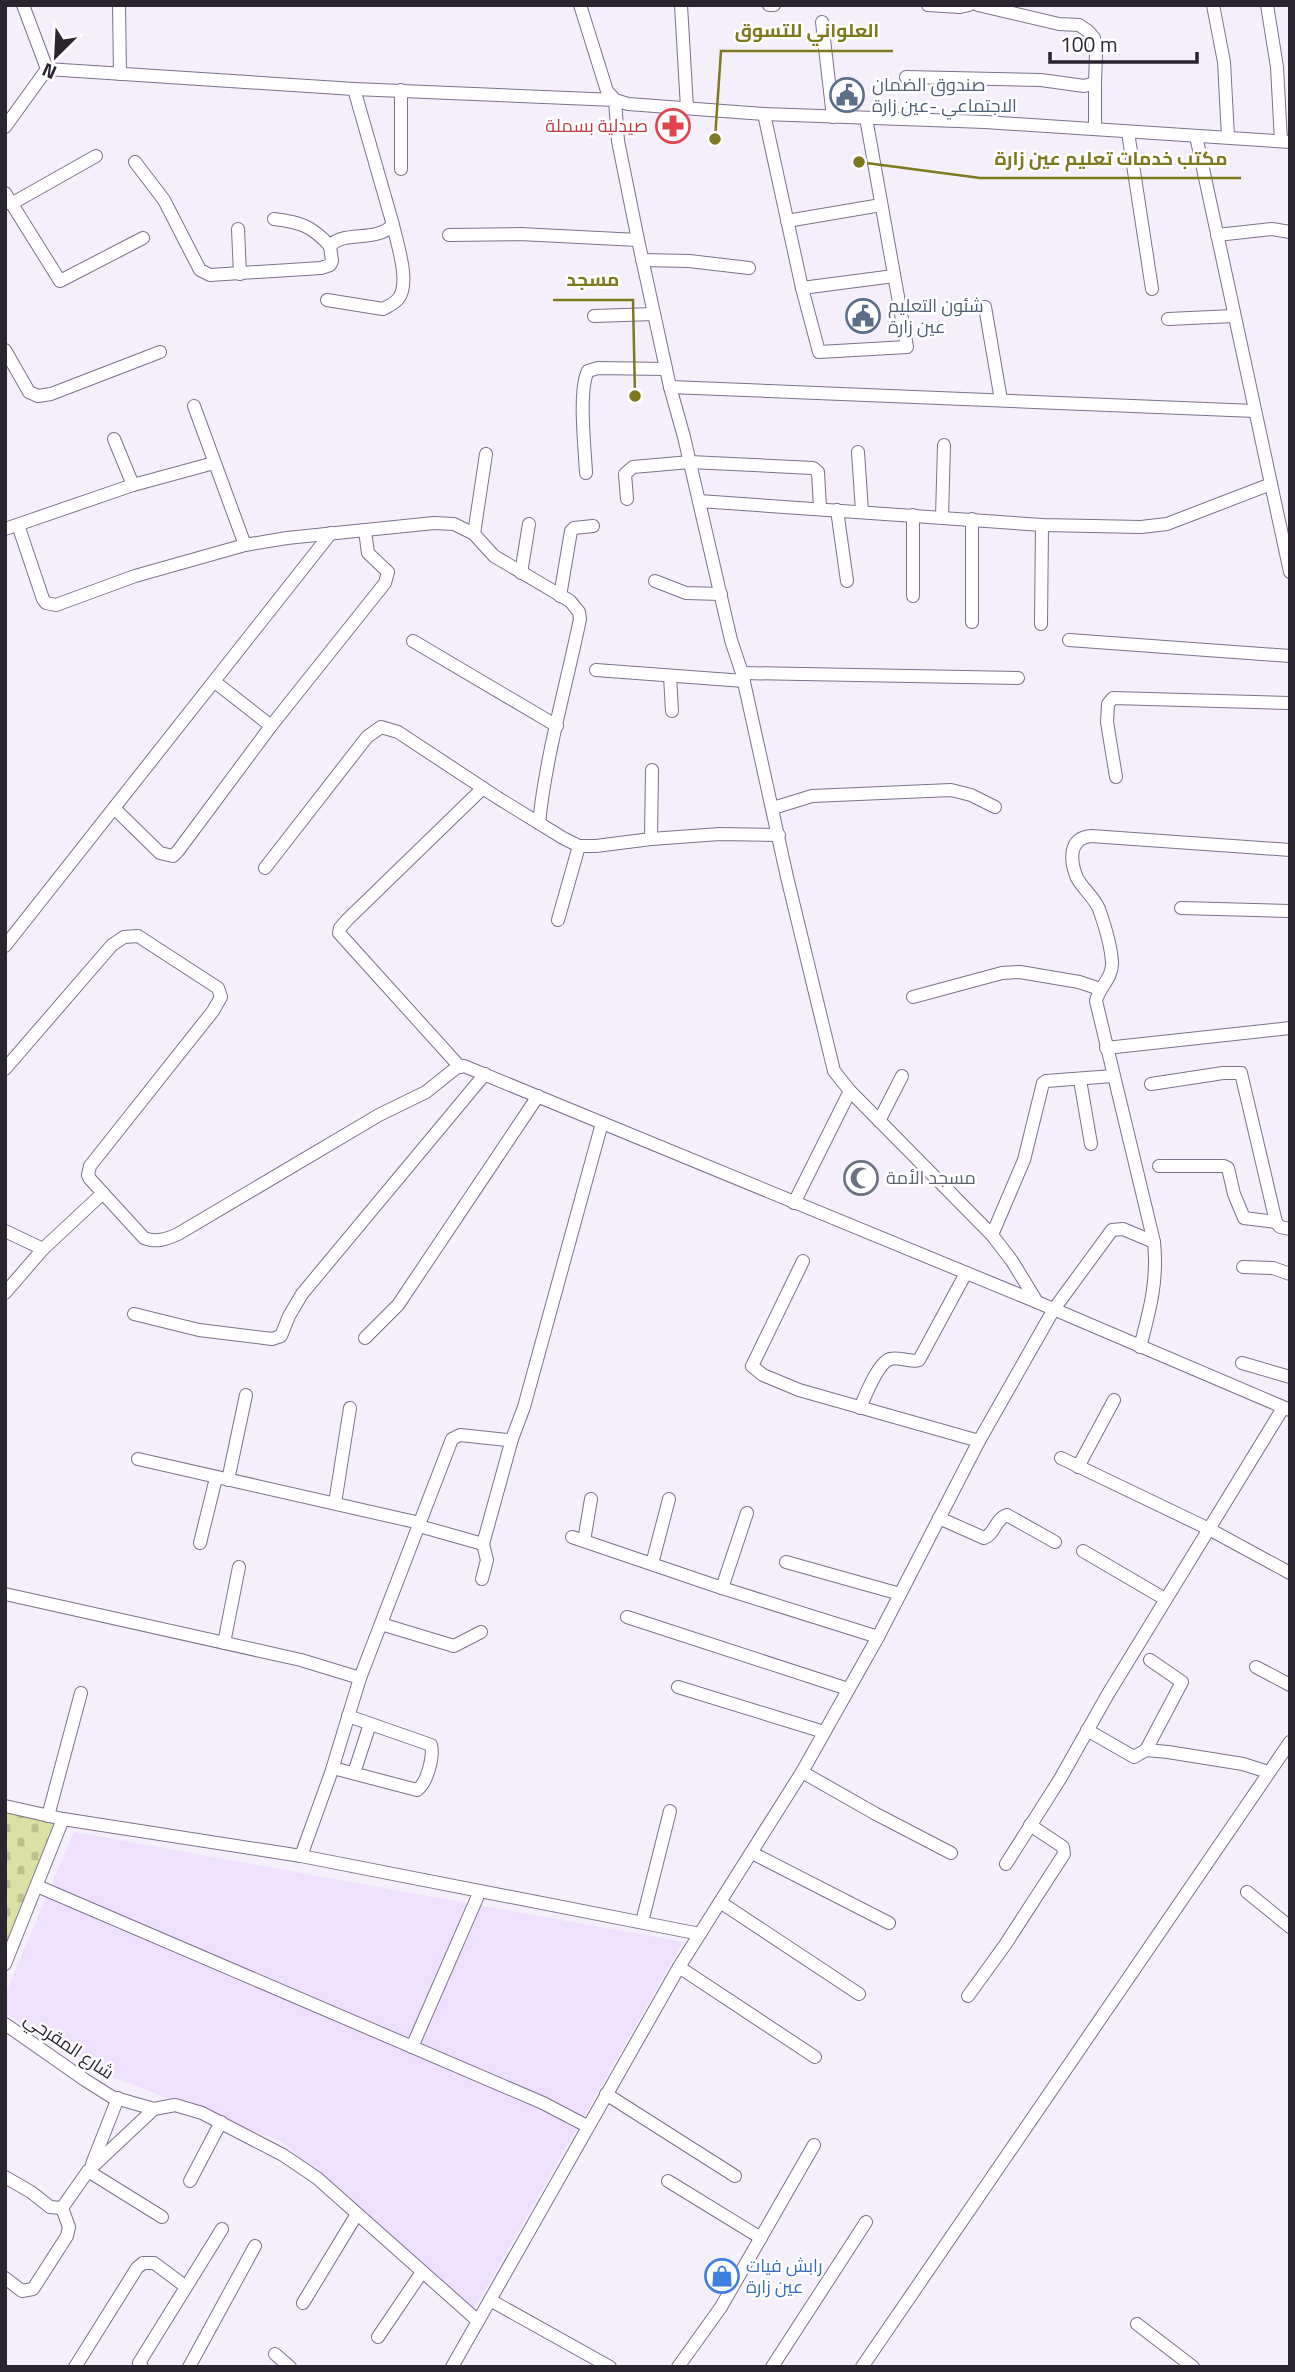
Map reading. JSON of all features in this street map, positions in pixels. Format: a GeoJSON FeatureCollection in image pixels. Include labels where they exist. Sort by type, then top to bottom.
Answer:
{"type":"FeatureCollection","features":[{"type":"Feature","properties":{"kind":"street"},"geometry":{"type":"LineString","coordinates":[[23,5],[47,69]]}},
{"type":"Feature","properties":{"kind":"street"},"geometry":{"type":"LineString","coordinates":[[119,5],[120,74]]}},
{"type":"Feature","properties":{"kind":"street"},"geometry":{"type":"LineString","coordinates":[[580,5],[607,91],[615,100],[615,121],[622,165],[670,387],[743,677],[834,1071],[850,1091],[992,1235],[1012,1261],[1037,1302]]}},
{"type":"Feature","properties":{"kind":"street"},"geometry":{"type":"LineString","coordinates":[[681,5],[687,108]]}},
{"type":"Feature","properties":{"kind":"street"},"geometry":{"type":"LineString","coordinates":[[928,5],[969,5]]}},
{"type":"Feature","properties":{"kind":"street"},"geometry":{"type":"LineString","coordinates":[[978,5],[1059,24],[1079,25],[1088,31],[1094,38],[1096,54],[1095,128]]}},
{"type":"Feature","properties":{"kind":"street"},"geometry":{"type":"LineString","coordinates":[[1213,5],[1224,62],[1228,138]]}},
{"type":"Feature","properties":{"kind":"street"},"geometry":{"type":"LineString","coordinates":[[47,69],[354,89],[615,100],[628,104],[764,114],[1095,128],[1285,141],[1267,5]]}},
{"type":"Feature","properties":{"kind":"street"},"geometry":{"type":"LineString","coordinates":[[822,22],[832,117]]}},
{"type":"Feature","properties":{"kind":"street"},"geometry":{"type":"LineString","coordinates":[[5,127],[47,69]]}},
{"type":"Feature","properties":{"kind":"street"},"geometry":{"type":"LineString","coordinates":[[906,77],[1041,80],[1084,86],[1095,83]]}},
{"type":"Feature","properties":{"kind":"street"},"geometry":{"type":"LineString","coordinates":[[327,300],[383,309],[400,298],[402,288],[402,263],[393,225],[354,89]]}},
{"type":"Feature","properties":{"kind":"street"},"geometry":{"type":"LineString","coordinates":[[401,90],[401,169]]}},
{"type":"Feature","properties":{"kind":"street"},"geometry":{"type":"LineString","coordinates":[[764,114],[802,288],[819,352],[907,347],[866,118]]}},
{"type":"Feature","properties":{"kind":"street"},"geometry":{"type":"LineString","coordinates":[[1128,132],[1152,289]]}},
{"type":"Feature","properties":{"kind":"street"},"geometry":{"type":"LineString","coordinates":[[1195,136],[1271,484],[1285,523],[1290,572]]}},
{"type":"Feature","properties":{"kind":"street"},"geometry":{"type":"LineString","coordinates":[[96,156],[8,198],[60,281],[143,238]]}},
{"type":"Feature","properties":{"kind":"street"},"geometry":{"type":"LineString","coordinates":[[135,162],[164,200],[200,270],[211,275],[327,267],[332,261],[330,246],[314,230],[299,222],[274,219]]}},
{"type":"Feature","properties":{"kind":"street"},"geometry":{"type":"LineString","coordinates":[[787,221],[881,205]]}},
{"type":"Feature","properties":{"kind":"street"},"geometry":{"type":"LineString","coordinates":[[330,246],[340,240],[382,234],[393,225]]}},
{"type":"Feature","properties":{"kind":"street"},"geometry":{"type":"LineString","coordinates":[[238,229],[240,274]]}},
{"type":"Feature","properties":{"kind":"street"},"geometry":{"type":"LineString","coordinates":[[1217,235],[1272,229],[1290,232]]}},
{"type":"Feature","properties":{"kind":"street"},"geometry":{"type":"LineString","coordinates":[[449,235],[520,234],[638,240]]}},
{"type":"Feature","properties":{"kind":"street"},"geometry":{"type":"LineString","coordinates":[[642,260],[689,261],[749,268]]}},
{"type":"Feature","properties":{"kind":"street"},"geometry":{"type":"LineString","coordinates":[[802,288],[894,276]]}},
{"type":"Feature","properties":{"kind":"street"},"geometry":{"type":"LineString","coordinates":[[985,307],[1001,400]]}},
{"type":"Feature","properties":{"kind":"street"},"geometry":{"type":"LineString","coordinates":[[594,316],[654,314]]}},
{"type":"Feature","properties":{"kind":"street"},"geometry":{"type":"LineString","coordinates":[[1168,319],[1234,316]]}},
{"type":"Feature","properties":{"kind":"street"},"geometry":{"type":"LineString","coordinates":[[5,350],[30,392],[38,396],[51,394],[160,352]]}},
{"type":"Feature","properties":{"kind":"street"},"geometry":{"type":"LineString","coordinates":[[586,473],[583,396],[588,371],[598,368],[666,369]]}},
{"type":"Feature","properties":{"kind":"street"},"geometry":{"type":"LineString","coordinates":[[670,387],[1255,411]]}},
{"type":"Feature","properties":{"kind":"street"},"geometry":{"type":"LineString","coordinates":[[194,406],[245,545]]}},
{"type":"Feature","properties":{"kind":"street"},"geometry":{"type":"LineString","coordinates":[[114,439],[133,485]]}},
{"type":"Feature","properties":{"kind":"street"},"geometry":{"type":"LineString","coordinates":[[942,517],[944,445]]}},
{"type":"Feature","properties":{"kind":"street"},"geometry":{"type":"LineString","coordinates":[[858,452],[862,512]]}},
{"type":"Feature","properties":{"kind":"street"},"geometry":{"type":"LineString","coordinates":[[474,534],[486,454]]}},
{"type":"Feature","properties":{"kind":"street"},"geometry":{"type":"LineString","coordinates":[[626,499],[625,474],[630,469],[690,461],[813,468],[818,472],[820,508]]}},
{"type":"Feature","properties":{"kind":"street"},"geometry":{"type":"LineString","coordinates":[[5,529],[133,485],[214,463]]}},
{"type":"Feature","properties":{"kind":"street"},"geometry":{"type":"LineString","coordinates":[[699,501],[1042,525],[1154,527],[1271,484]]}},
{"type":"Feature","properties":{"kind":"street"},"geometry":{"type":"LineString","coordinates":[[837,510],[847,581]]}},
{"type":"Feature","properties":{"kind":"street"},"geometry":{"type":"LineString","coordinates":[[913,515],[913,596]]}},
{"type":"Feature","properties":{"kind":"street"},"geometry":{"type":"LineString","coordinates":[[972,519],[972,622]]}},
{"type":"Feature","properties":{"kind":"street"},"geometry":{"type":"LineString","coordinates":[[18,524],[43,599],[56,606],[135,576],[245,545],[331,533],[448,523],[474,534],[494,556],[575,606],[580,619],[543,786],[539,823]]}},
{"type":"Feature","properties":{"kind":"street"},"geometry":{"type":"LineString","coordinates":[[521,573],[529,524]]}},
{"type":"Feature","properties":{"kind":"street"},"geometry":{"type":"LineString","coordinates":[[1041,624],[1042,525]]}},
{"type":"Feature","properties":{"kind":"street"},"geometry":{"type":"LineString","coordinates":[[560,596],[571,531],[574,528],[593,526]]}},
{"type":"Feature","properties":{"kind":"street"},"geometry":{"type":"LineString","coordinates":[[114,808],[160,853],[173,856],[388,577],[385,568],[368,553],[365,531]]}},
{"type":"Feature","properties":{"kind":"street"},"geometry":{"type":"LineString","coordinates":[[5,947],[331,533]]}},
{"type":"Feature","properties":{"kind":"street"},"geometry":{"type":"LineString","coordinates":[[655,581],[686,593],[721,594]]}},
{"type":"Feature","properties":{"kind":"street"},"geometry":{"type":"LineString","coordinates":[[1069,640],[1290,656]]}},
{"type":"Feature","properties":{"kind":"street"},"geometry":{"type":"LineString","coordinates":[[413,641],[557,726]]}},
{"type":"Feature","properties":{"kind":"street"},"geometry":{"type":"LineString","coordinates":[[596,670],[670,676],[1018,678]]}},
{"type":"Feature","properties":{"kind":"street"},"geometry":{"type":"LineString","coordinates":[[670,676],[672,710]]}},
{"type":"Feature","properties":{"kind":"street"},"geometry":{"type":"LineString","coordinates":[[215,682],[271,726]]}},
{"type":"Feature","properties":{"kind":"street"},"geometry":{"type":"LineString","coordinates":[[1116,777],[1107,722],[1108,704],[1113,698],[1290,703]]}},
{"type":"Feature","properties":{"kind":"street"},"geometry":{"type":"LineString","coordinates":[[265,868],[367,737],[381,727],[398,732],[579,846],[720,834],[779,835]]}},
{"type":"Feature","properties":{"kind":"street"},"geometry":{"type":"LineString","coordinates":[[651,839],[652,769]]}},
{"type":"Feature","properties":{"kind":"street"},"geometry":{"type":"LineString","coordinates":[[460,1067],[339,931],[483,788]]}},
{"type":"Feature","properties":{"kind":"street"},"geometry":{"type":"LineString","coordinates":[[773,808],[812,796],[951,790],[971,795],[995,807]]}},
{"type":"Feature","properties":{"kind":"street"},"geometry":{"type":"LineString","coordinates":[[1140,1347],[1154,1295],[1154,1242],[1096,1001],[1112,970],[1111,954],[1097,906],[1078,879],[1072,849],[1076,841],[1091,836],[1290,850]]}},
{"type":"Feature","properties":{"kind":"street"},"geometry":{"type":"LineString","coordinates":[[558,920],[579,846]]}},
{"type":"Feature","properties":{"kind":"street"},"geometry":{"type":"LineString","coordinates":[[1181,908],[1290,911]]}},
{"type":"Feature","properties":{"kind":"street"},"geometry":{"type":"LineString","coordinates":[[5,1069],[112,945],[131,935],[142,938],[218,988],[220,1001],[90,1166],[88,1175],[144,1238],[154,1241],[167,1239],[379,1115],[426,1092],[464,1066],[1054,1309],[1286,1409],[1209,1529],[1006,1864]]}},
{"type":"Feature","properties":{"kind":"street"},"geometry":{"type":"LineString","coordinates":[[913,997],[1002,973],[1020,972],[1079,982],[1100,989]]}},
{"type":"Feature","properties":{"kind":"street"},"geometry":{"type":"LineString","coordinates":[[1107,1048],[1290,1028]]}},
{"type":"Feature","properties":{"kind":"street"},"geometry":{"type":"LineString","coordinates":[[1151,1084],[1223,1073],[1241,1073],[1276,1222],[1280,1227],[1290,1229]]}},
{"type":"Feature","properties":{"kind":"street"},"geometry":{"type":"LineString","coordinates":[[134,1314],[199,1330],[272,1339],[281,1336],[302,1294],[485,1074]]}},
{"type":"Feature","properties":{"kind":"street"},"geometry":{"type":"LineString","coordinates":[[880,1121],[902,1076]]}},
{"type":"Feature","properties":{"kind":"street"},"geometry":{"type":"LineString","coordinates":[[992,1235],[1024,1160],[1043,1083],[1114,1076]]}},
{"type":"Feature","properties":{"kind":"street"},"geometry":{"type":"LineString","coordinates":[[1080,1080],[1091,1144]]}},
{"type":"Feature","properties":{"kind":"street"},"geometry":{"type":"LineString","coordinates":[[794,1203],[850,1091]]}},
{"type":"Feature","properties":{"kind":"street"},"geometry":{"type":"LineString","coordinates":[[365,1338],[398,1305],[538,1096]]}},
{"type":"Feature","properties":{"kind":"street"},"geometry":{"type":"LineString","coordinates":[[482,1580],[487,1560],[483,1544],[603,1123]]}},
{"type":"Feature","properties":{"kind":"street"},"geometry":{"type":"LineString","coordinates":[[1159,1166],[1224,1166],[1244,1217],[1276,1222]]}},
{"type":"Feature","properties":{"kind":"street"},"geometry":{"type":"LineString","coordinates":[[5,1293],[43,1249],[103,1193]]}},
{"type":"Feature","properties":{"kind":"street"},"geometry":{"type":"LineString","coordinates":[[452,2367],[679,1967],[802,1772],[878,1637],[979,1441],[1054,1309],[1112,1230],[1123,1230],[1154,1242]]}},
{"type":"Feature","properties":{"kind":"street"},"geometry":{"type":"LineString","coordinates":[[5,1231],[43,1249]]}},
{"type":"Feature","properties":{"kind":"street"},"geometry":{"type":"LineString","coordinates":[[803,1261],[752,1366],[763,1375],[799,1390],[979,1441]]}},
{"type":"Feature","properties":{"kind":"street"},"geometry":{"type":"LineString","coordinates":[[1243,1268],[1273,1268],[1290,1274]]}},
{"type":"Feature","properties":{"kind":"street"},"geometry":{"type":"LineString","coordinates":[[860,1408],[871,1383],[886,1361],[893,1358],[912,1362],[919,1360],[966,1273]]}},
{"type":"Feature","properties":{"kind":"street"},"geometry":{"type":"LineString","coordinates":[[1242,1363],[1290,1377]]}},
{"type":"Feature","properties":{"kind":"street"},"geometry":{"type":"LineString","coordinates":[[200,1543],[246,1395]]}},
{"type":"Feature","properties":{"kind":"street"},"geometry":{"type":"LineString","coordinates":[[1078,1467],[1114,1400]]}},
{"type":"Feature","properties":{"kind":"street"},"geometry":{"type":"LineString","coordinates":[[335,1503],[351,1408]]}},
{"type":"Feature","properties":{"kind":"street"},"geometry":{"type":"LineString","coordinates":[[301,1856],[333,1768],[360,1678],[445,1452],[455,1436],[512,1439]]}},
{"type":"Feature","properties":{"kind":"street"},"geometry":{"type":"LineString","coordinates":[[1061,1458],[1209,1529],[1290,1573]]}},
{"type":"Feature","properties":{"kind":"street"},"geometry":{"type":"LineString","coordinates":[[138,1459],[335,1503],[483,1544]]}},
{"type":"Feature","properties":{"kind":"street"},"geometry":{"type":"LineString","coordinates":[[591,1499],[578,1539],[878,1637]]}},
{"type":"Feature","properties":{"kind":"street"},"geometry":{"type":"LineString","coordinates":[[652,1564],[668,1499]]}},
{"type":"Feature","properties":{"kind":"street"},"geometry":{"type":"LineString","coordinates":[[722,1588],[747,1513]]}},
{"type":"Feature","properties":{"kind":"street"},"geometry":{"type":"LineString","coordinates":[[939,1518],[984,1538],[989,1536],[1001,1517],[1007,1515],[1055,1542]]}},
{"type":"Feature","properties":{"kind":"street"},"geometry":{"type":"LineString","coordinates":[[1083,1551],[1166,1599]]}},
{"type":"Feature","properties":{"kind":"street"},"geometry":{"type":"LineString","coordinates":[[786,1562],[900,1594]]}},
{"type":"Feature","properties":{"kind":"street"},"geometry":{"type":"LineString","coordinates":[[224,1643],[239,1567]]}},
{"type":"Feature","properties":{"kind":"street"},"geometry":{"type":"LineString","coordinates":[[5,1594],[302,1660],[360,1678]]}},
{"type":"Feature","properties":{"kind":"street"},"geometry":{"type":"LineString","coordinates":[[627,1617],[848,1689]]}},
{"type":"Feature","properties":{"kind":"street"},"geometry":{"type":"LineString","coordinates":[[381,1624],[453,1646],[481,1632]]}},
{"type":"Feature","properties":{"kind":"street"},"geometry":{"type":"LineString","coordinates":[[1087,1730],[1134,1757],[1146,1750],[1182,1682],[1150,1660]]}},
{"type":"Feature","properties":{"kind":"street"},"geometry":{"type":"LineString","coordinates":[[1256,1667],[1290,1685]]}},
{"type":"Feature","properties":{"kind":"street"},"geometry":{"type":"LineString","coordinates":[[677,1687],[824,1732]]}},
{"type":"Feature","properties":{"kind":"street"},"geometry":{"type":"LineString","coordinates":[[48,1816],[81,1693]]}},
{"type":"Feature","properties":{"kind":"street"},"geometry":{"type":"LineString","coordinates":[[333,1768],[417,1790],[422,1787],[433,1753],[431,1745],[348,1716]]}},
{"type":"Feature","properties":{"kind":"street"},"geometry":{"type":"LineString","coordinates":[[354,1773],[370,1724]]}},
{"type":"Feature","properties":{"kind":"street"},"geometry":{"type":"LineString","coordinates":[[862,2367],[1290,1742]]}},
{"type":"Feature","properties":{"kind":"street"},"geometry":{"type":"LineString","coordinates":[[1146,1750],[1243,1764],[1268,1772]]}},
{"type":"Feature","properties":{"kind":"street"},"geometry":{"type":"LineString","coordinates":[[802,1772],[951,1853]]}},
{"type":"Feature","properties":{"kind":"street"},"geometry":{"type":"LineString","coordinates":[[5,1806],[63,1819],[301,1856],[700,1934]]}},
{"type":"Feature","properties":{"kind":"street"},"geometry":{"type":"LineString","coordinates":[[642,1922],[670,1811]]}},
{"type":"Feature","properties":{"kind":"street"},"geometry":{"type":"LineString","coordinates":[[5,1965],[63,1819]]}},
{"type":"Feature","properties":{"kind":"street"},"geometry":{"type":"LineString","coordinates":[[968,1996],[1012,1936],[1064,1854],[1063,1847],[1030,1825]]}},
{"type":"Feature","properties":{"kind":"street"},"geometry":{"type":"LineString","coordinates":[[752,1853],[889,1923]]}},
{"type":"Feature","properties":{"kind":"street"},"geometry":{"type":"LineString","coordinates":[[37,1886],[544,2103],[587,2126]]}},
{"type":"Feature","properties":{"kind":"street"},"geometry":{"type":"LineString","coordinates":[[1247,1892],[1290,1927]]}},
{"type":"Feature","properties":{"kind":"street"},"geometry":{"type":"LineString","coordinates":[[412,2047],[477,1898]]}},
{"type":"Feature","properties":{"kind":"street"},"geometry":{"type":"LineString","coordinates":[[720,1902],[859,1994]]}},
{"type":"Feature","properties":{"kind":"street"},"geometry":{"type":"LineString","coordinates":[[679,1967],[815,2057]]}},
{"type":"Feature","properties":{"kind":"street","name":"شارع المقرحي"},"geometry":{"type":"LineString","coordinates":[[5,2024],[85,2080],[118,2098],[154,2109],[174,2105],[187,2108],[221,2122],[305,2169],[478,2321]]}},
{"type":"Feature","properties":{"kind":"street"},"geometry":{"type":"LineString","coordinates":[[606,2094],[735,2176]]}},
{"type":"Feature","properties":{"kind":"street"},"geometry":{"type":"LineString","coordinates":[[62,2208],[89,2169],[118,2098]]}},
{"type":"Feature","properties":{"kind":"street"},"geometry":{"type":"LineString","coordinates":[[89,2169],[154,2109]]}},
{"type":"Feature","properties":{"kind":"street"},"geometry":{"type":"LineString","coordinates":[[190,2181],[221,2122]]}},
{"type":"Feature","properties":{"kind":"street"},"geometry":{"type":"LineString","coordinates":[[678,2367],[720,2307],[814,2145]]}},
{"type":"Feature","properties":{"kind":"street"},"geometry":{"type":"LineString","coordinates":[[89,2169],[162,2217]]}},
{"type":"Feature","properties":{"kind":"street"},"geometry":{"type":"LineString","coordinates":[[7,2181],[31,2192],[50,2207],[62,2208]]}},
{"type":"Feature","properties":{"kind":"street"},"geometry":{"type":"LineString","coordinates":[[667,2181],[761,2238]]}},
{"type":"Feature","properties":{"kind":"street"},"geometry":{"type":"LineString","coordinates":[[5,2278],[22,2291],[33,2289],[67,2236],[69,2227],[62,2208]]}},
{"type":"Feature","properties":{"kind":"street"},"geometry":{"type":"LineString","coordinates":[[303,2303],[357,2214]]}},
{"type":"Feature","properties":{"kind":"street"},"geometry":{"type":"LineString","coordinates":[[772,2367],[866,2222]]}},
{"type":"Feature","properties":{"kind":"street"},"geometry":{"type":"LineString","coordinates":[[139,2366],[185,2286],[222,2229]]}},
{"type":"Feature","properties":{"kind":"street"},"geometry":{"type":"LineString","coordinates":[[189,2367],[255,2246]]}},
{"type":"Feature","properties":{"kind":"street"},"geometry":{"type":"LineString","coordinates":[[75,2367],[142,2263],[154,2263],[185,2286]]}},
{"type":"Feature","properties":{"kind":"street"},"geometry":{"type":"LineString","coordinates":[[378,2337],[422,2272]]}},
{"type":"Feature","properties":{"kind":"street"},"geometry":{"type":"LineString","coordinates":[[490,2300],[610,2367]]}},
{"type":"Feature","properties":{"kind":"street"},"geometry":{"type":"LineString","coordinates":[[1137,2324],[1193,2367]]}},
{"type":"Feature","properties":{"kind":"street"},"geometry":{"type":"LineString","coordinates":[[275,2354],[290,2367]]}},
{"type":"Feature","properties":{"kind":"shaded area"},"geometry":{"type":"Polygon","coordinates":[[[74,1832],[683,1942],[472,2313],[281,2141],[112,2077],[5,2013],[5,1995],[74,1832]]]}},
{"type":"Feature","properties":{"kind":"green space"},"geometry":{"type":"Polygon","coordinates":[[[5,1809],[58,1821],[5,1946],[5,1809]]]}},
{"type":"Feature","properties":{"kind":"place","name":"صندوق الضمان الاجتماعي -عين زارة"},"geometry":{"type":"Point","coordinates":[847,95]}},
{"type":"Feature","properties":{"kind":"place","name":"صيدلية بسملة"},"geometry":{"type":"Point","coordinates":[673,126]}},
{"type":"Feature","properties":{"kind":"place","name":"العلواني للتسوق"},"geometry":{"type":"Point","coordinates":[715,139]}},
{"type":"Feature","properties":{"kind":"place","name":"مكتب خدمات تعليم عين زارة"},"geometry":{"type":"Point","coordinates":[859,162]}},
{"type":"Feature","properties":{"kind":"place","name":"شئون التعليم عين زارة"},"geometry":{"type":"Point","coordinates":[863,316]}},
{"type":"Feature","properties":{"kind":"place","name":"مسجد"},"geometry":{"type":"Point","coordinates":[635,396]}},
{"type":"Feature","properties":{"kind":"place","name":"مسجد الأمة"},"geometry":{"type":"Point","coordinates":[861,1178]}},
{"type":"Feature","properties":{"kind":"place","name":"رابش فيات عين زارة"},"geometry":{"type":"Point","coordinates":[722,2276]}}]}
